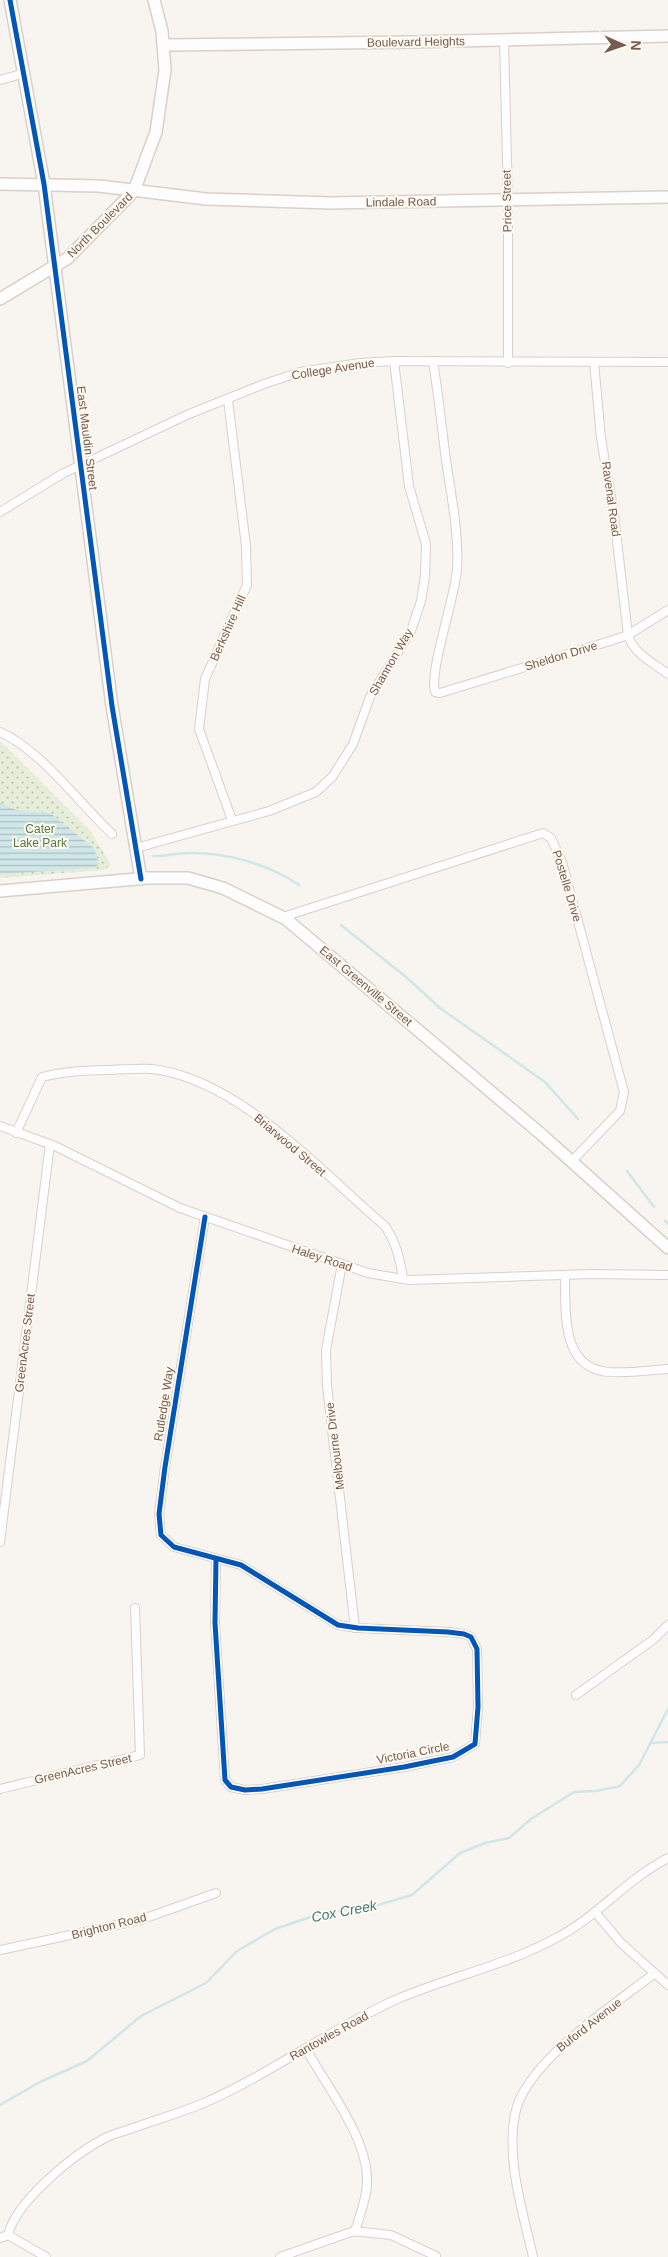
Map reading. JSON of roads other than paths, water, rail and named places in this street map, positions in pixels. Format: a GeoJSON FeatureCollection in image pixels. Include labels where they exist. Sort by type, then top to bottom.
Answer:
{"type":"FeatureCollection","features":[{"type":"Feature","properties":{"kind":"street","name":"East Mauldin Street"},"geometry":{"type":"LineString","coordinates":[[10,0],[44,184],[112,706],[141,879]]}},
{"type":"Feature","properties":{"kind":"street","name":"North Boulevard"},"geometry":{"type":"LineString","coordinates":[[0,299],[68,258],[92,236],[134,191],[156,132],[165,70],[164,45],[154,0]]}},
{"type":"Feature","properties":{"kind":"street","name":"Boulevard Heights"},"geometry":{"type":"LineString","coordinates":[[164,45],[668,36]]}},
{"type":"Feature","properties":{"kind":"street","name":"Price Street"},"geometry":{"type":"LineString","coordinates":[[504,40],[508,200],[508,363]]}},
{"type":"Feature","properties":{"kind":"street"},"geometry":{"type":"LineString","coordinates":[[0,80],[25,73]]}},
{"type":"Feature","properties":{"kind":"street","name":"Lindale Road"},"geometry":{"type":"LineString","coordinates":[[0,184],[99,186],[206,199],[250,202],[330,203],[668,197]]}},
{"type":"Feature","properties":{"kind":"street","name":"College Avenue"},"geometry":{"type":"LineString","coordinates":[[0,512],[62,474],[189,414],[264,384],[300,372],[360,363],[394,361],[508,363],[668,362]]}},
{"type":"Feature","properties":{"kind":"street","name":"Shannon Way"},"geometry":{"type":"LineString","coordinates":[[136,848],[268,811],[316,792],[332,776],[353,744],[370,697],[411,631],[421,601],[425,576],[426,544],[409,486],[394,361]]}},
{"type":"Feature","properties":{"kind":"street","name":"Sheldon Drive"},"geometry":{"type":"LineString","coordinates":[[433,362],[441,410],[457,568],[454,597],[433,686],[434,692],[440,693],[628,635],[668,610]]}},
{"type":"Feature","properties":{"kind":"street","name":"Ravenal Road"},"geometry":{"type":"LineString","coordinates":[[594,362],[601,438],[614,515],[628,635]]}},
{"type":"Feature","properties":{"kind":"street","name":"Berkshire Hill"},"geometry":{"type":"LineString","coordinates":[[228,400],[246,546],[247,585],[205,679],[199,729],[232,820]]}},
{"type":"Feature","properties":{"kind":"street"},"geometry":{"type":"LineString","coordinates":[[628,635],[630,643],[640,654],[668,674]]}},
{"type":"Feature","properties":{"kind":"street"},"geometry":{"type":"LineString","coordinates":[[0,732],[9,736],[35,756],[112,834]]}},
{"type":"Feature","properties":{"kind":"street","name":"Postelle Drive"},"geometry":{"type":"LineString","coordinates":[[283,917],[543,833],[551,838],[562,862],[624,1092],[620,1111],[572,1161]]}},
{"type":"Feature","properties":{"kind":"street","name":"East Greenville Street"},"geometry":{"type":"LineString","coordinates":[[0,891],[141,879],[188,878],[223,888],[283,917],[572,1161],[668,1248]]}},
{"type":"Feature","properties":{"kind":"street","name":"Briarwood Street"},"geometry":{"type":"LineString","coordinates":[[16,1133],[42,1077],[62,1072],[143,1069],[177,1075],[223,1094],[270,1126],[385,1226],[394,1240],[400,1258],[402,1279]]}},
{"type":"Feature","properties":{"kind":"street","name":"Haley Road"},"geometry":{"type":"LineString","coordinates":[[0,1126],[50,1144],[180,1208],[368,1273],[402,1279],[474,1279],[565,1275],[668,1275]]}},
{"type":"Feature","properties":{"kind":"street","name":"GreenAcres Street"},"geometry":{"type":"LineString","coordinates":[[0,1542],[50,1144]]}},
{"type":"Feature","properties":{"kind":"street","name":"Rutledge Way"},"geometry":{"type":"LineString","coordinates":[[205,1217],[177,1385],[159,1514],[161,1535],[174,1547],[216,1558]]}},
{"type":"Feature","properties":{"kind":"street","name":"Melbourne Drive"},"geometry":{"type":"LineString","coordinates":[[342,1264],[326,1350],[327,1386],[355,1628]]}},
{"type":"Feature","properties":{"kind":"street"},"geometry":{"type":"LineString","coordinates":[[565,1275],[566,1306],[571,1346],[578,1357],[588,1366],[603,1372],[668,1369]]}},
{"type":"Feature","properties":{"kind":"street","name":"Victoria Circle"},"geometry":{"type":"LineString","coordinates":[[216,1558],[241,1566],[338,1625],[355,1628],[448,1632],[471,1637],[477,1649],[478,1708],[475,1744],[453,1757],[404,1767],[262,1789],[245,1790],[231,1787],[225,1780],[215,1623],[216,1558]]}},
{"type":"Feature","properties":{"kind":"street","name":"GreenAcres Street"},"geometry":{"type":"LineString","coordinates":[[0,1788],[140,1755],[135,1608]]}},
{"type":"Feature","properties":{"kind":"street"},"geometry":{"type":"LineString","coordinates":[[576,1695],[654,1639],[668,1625]]}},
{"type":"Feature","properties":{"kind":"street","name":"Rantowles Road"},"geometry":{"type":"LineString","coordinates":[[4,2236],[21,2208],[53,2175],[105,2138],[203,2103],[306,2049],[337,2029],[394,2001],[557,1938],[595,1912],[614,1895],[653,1866],[668,1858]]}},
{"type":"Feature","properties":{"kind":"street","name":"Brighton Road"},"geometry":{"type":"LineString","coordinates":[[0,1950],[140,1920],[216,1893]]}},
{"type":"Feature","properties":{"kind":"street"},"geometry":{"type":"LineString","coordinates":[[595,1912],[621,1943],[668,1985]]}},
{"type":"Feature","properties":{"kind":"street","name":"Buford Avenue"},"geometry":{"type":"LineString","coordinates":[[533,2257],[515,2171],[513,2143],[515,2113],[528,2082],[558,2048],[655,1973]]}},
{"type":"Feature","properties":{"kind":"street"},"geometry":{"type":"LineString","coordinates":[[306,2049],[359,2139],[365,2159],[367,2184],[355,2232]]}},
{"type":"Feature","properties":{"kind":"street"},"geometry":{"type":"LineString","coordinates":[[280,2257],[355,2232],[391,2236],[436,2256]]}},
{"type":"Feature","properties":{"kind":"street"},"geometry":{"type":"LineString","coordinates":[[4,2236],[46,2257]]}},
{"type":"Feature","properties":{"kind":"water"},"geometry":{"type":"Polygon","coordinates":[[[0,803],[16,810],[50,813],[94,848],[99,864],[94,868],[0,874],[0,803]]]}},
{"type":"Feature","properties":{"kind":"waterway"},"geometry":{"type":"LineString","coordinates":[[153,856],[202,853],[232,857],[260,865],[299,885]]}},
{"type":"Feature","properties":{"kind":"waterway"},"geometry":{"type":"LineString","coordinates":[[341,925],[406,977],[440,1008],[545,1082],[578,1119]]}},
{"type":"Feature","properties":{"kind":"waterway"},"geometry":{"type":"LineString","coordinates":[[627,1171],[654,1207]]}},
{"type":"Feature","properties":{"kind":"waterway"},"geometry":{"type":"LineString","coordinates":[[665,1221],[668,1224]]}},
{"type":"Feature","properties":{"kind":"waterway","name":"Cox Creek"},"geometry":{"type":"LineString","coordinates":[[0,2105],[40,2082],[87,2061],[141,2016],[206,1983],[237,1951],[275,1929],[322,1913],[378,1905],[412,1895],[460,1853],[485,1843],[509,1838],[531,1819],[574,1792],[596,1791],[620,1786],[639,1765],[668,1709]]}},
{"type":"Feature","properties":{"kind":"waterway"},"geometry":{"type":"LineString","coordinates":[[650,1743],[668,1742]]}},
{"type":"Feature","properties":{"kind":"park label","name":"Cater Lake Park"},"geometry":{"type":"Point","coordinates":[40,836]}}]}
